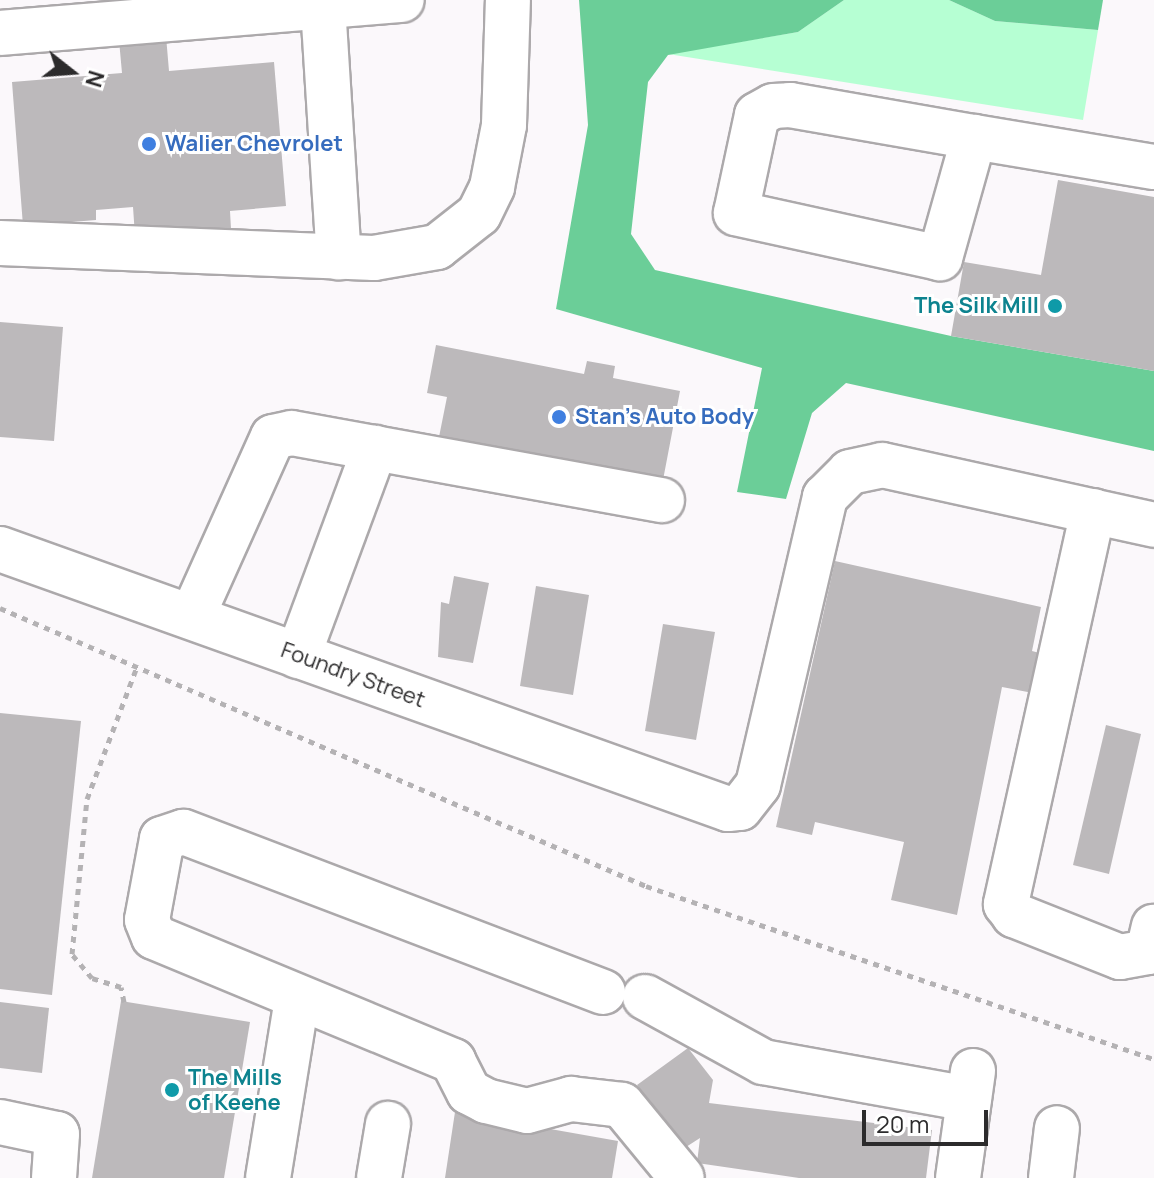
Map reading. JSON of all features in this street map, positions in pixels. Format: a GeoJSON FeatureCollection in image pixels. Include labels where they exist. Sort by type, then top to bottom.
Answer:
{"type":"FeatureCollection","features":[{"type":"Feature","properties":{"kind":"street"},"geometry":{"type":"LineString","coordinates":[[0,33],[402,0]]}},
{"type":"Feature","properties":{"kind":"street"},"geometry":{"type":"LineString","coordinates":[[0,243],[339,257],[437,247],[479,214],[504,125],[508,0]]}},
{"type":"Feature","properties":{"kind":"street"},"geometry":{"type":"LineString","coordinates":[[323,6],[339,257]]}},
{"type":"Feature","properties":{"kind":"street"},"geometry":{"type":"LineString","coordinates":[[974,137],[940,258],[736,213],[753,125],[773,106],[974,137],[1154,167]]}},
{"type":"Feature","properties":{"kind":"street"},"geometry":{"type":"LineString","coordinates":[[192,617],[273,437],[292,433],[662,500]]}},
{"type":"Feature","properties":{"kind":"street"},"geometry":{"type":"LineString","coordinates":[[298,656],[375,448]]}},
{"type":"Feature","properties":{"kind":"street","name":"Foundry Street"},"geometry":{"type":"LineString","coordinates":[[0,549],[707,801],[740,808],[758,785],[825,497],[850,472],[882,465],[1093,511]]}},
{"type":"Feature","properties":{"kind":"street"},"geometry":{"type":"LineString","coordinates":[[1154,525],[1093,511],[1006,904],[1014,915],[1120,957],[1148,952],[1154,927]]}},
{"type":"Feature","properties":{"kind":"street"},"geometry":{"type":"LineString","coordinates":[[682,1178],[627,1109],[606,1102],[571,1099],[527,1111],[486,1101],[469,1092],[453,1061],[297,998],[148,931],[166,834],[183,832],[624,994],[763,1062],[971,1085],[958,1178]]}},
{"type":"Feature","properties":{"kind":"street"},"geometry":{"type":"LineString","coordinates":[[268,1178],[297,998]]}},
{"type":"Feature","properties":{"kind":"street"},"geometry":{"type":"LineString","coordinates":[[0,1122],[57,1134],[54,1178]]}},
{"type":"Feature","properties":{"kind":"street"},"geometry":{"type":"LineString","coordinates":[[379,1178],[388,1124]]}},
{"type":"Feature","properties":{"kind":"street"},"geometry":{"type":"LineString","coordinates":[[1051,1178],[1057,1128]]}},
{"type":"Feature","properties":{"kind":"path"},"geometry":{"type":"LineString","coordinates":[[0,608],[646,886],[1154,1059]]}},
{"type":"Feature","properties":{"kind":"path"},"geometry":{"type":"LineString","coordinates":[[124,1002],[121,987],[92,978],[72,954],[87,799],[136,669]]}},
{"type":"Feature","properties":{"kind":"green space"},"geometry":{"type":"Polygon","coordinates":[[[579,0],[844,0],[798,32],[668,55],[648,82],[631,234],[655,270],[951,336],[1154,371],[1154,451],[846,383],[812,413],[786,499],[737,492],[762,368],[556,309],[588,125],[579,0]]]}},
{"type":"Feature","properties":{"kind":"green space"},"geometry":{"type":"Polygon","coordinates":[[[844,0],[949,0],[995,21],[1098,30],[1083,120],[668,54],[798,32],[844,0]]]}},
{"type":"Feature","properties":{"kind":"green space"},"geometry":{"type":"Polygon","coordinates":[[[949,0],[1103,0],[1098,30],[995,21],[949,0]]]}},
{"type":"Feature","properties":{"kind":"building","name":"Walier Chevrolet"},"geometry":{"type":"Polygon","coordinates":[[[166,36],[169,71],[274,62],[286,206],[230,211],[231,229],[135,236],[133,207],[96,210],[96,220],[23,226],[12,82],[122,73],[119,40],[166,36]]]}},
{"type":"Feature","properties":{"kind":"building","name":"The Silk Mill"},"geometry":{"type":"Polygon","coordinates":[[[1058,180],[1154,197],[1154,371],[951,336],[964,262],[1041,275],[1058,180]]]}},
{"type":"Feature","properties":{"kind":"building"},"geometry":{"type":"Polygon","coordinates":[[[0,322],[63,327],[54,441],[0,437],[0,322]]]}},
{"type":"Feature","properties":{"kind":"building","name":"Stan's Auto Body"},"geometry":{"type":"Polygon","coordinates":[[[436,345],[584,374],[587,361],[615,366],[613,378],[680,391],[663,480],[439,437],[447,397],[427,393],[436,345]]]}},
{"type":"Feature","properties":{"kind":"building"},"geometry":{"type":"Polygon","coordinates":[[[835,561],[1041,607],[1032,651],[1047,655],[1038,694],[1002,687],[957,915],[891,900],[904,842],[815,822],[812,835],[776,827],[835,561]]]}},
{"type":"Feature","properties":{"kind":"building"},"geometry":{"type":"Polygon","coordinates":[[[454,576],[489,583],[473,663],[438,657],[441,602],[449,604],[454,576]]]}},
{"type":"Feature","properties":{"kind":"building"},"geometry":{"type":"Polygon","coordinates":[[[536,586],[589,595],[573,695],[520,686],[536,586]]]}},
{"type":"Feature","properties":{"kind":"building"},"geometry":{"type":"Polygon","coordinates":[[[663,624],[715,632],[696,740],[645,731],[663,624]]]}},
{"type":"Feature","properties":{"kind":"building"},"geometry":{"type":"Polygon","coordinates":[[[0,713],[81,721],[52,995],[0,989],[0,713]]]}},
{"type":"Feature","properties":{"kind":"building"},"geometry":{"type":"Polygon","coordinates":[[[1106,725],[1141,734],[1109,874],[1073,865],[1106,725]]]}},
{"type":"Feature","properties":{"kind":"building","name":"The Mills of Keene"},"geometry":{"type":"Polygon","coordinates":[[[121,1001],[250,1022],[224,1178],[92,1178],[121,1001]]]}},
{"type":"Feature","properties":{"kind":"building"},"geometry":{"type":"Polygon","coordinates":[[[0,1002],[49,1008],[42,1073],[0,1068],[0,1002]]]}},
{"type":"Feature","properties":{"kind":"building"},"geometry":{"type":"Polygon","coordinates":[[[688,1048],[713,1080],[709,1103],[932,1130],[926,1178],[799,1178],[697,1163],[700,1138],[686,1147],[637,1085],[688,1048]]]}},
{"type":"Feature","properties":{"kind":"building"},"geometry":{"type":"Polygon","coordinates":[[[455,1112],[618,1141],[612,1178],[445,1178],[455,1112]]]}},
{"type":"Feature","properties":{"kind":"place","name":"Walier Chevrolet"},"geometry":{"type":"Point","coordinates":[149,144]}},
{"type":"Feature","properties":{"kind":"place","name":"The Silk Mill"},"geometry":{"type":"Point","coordinates":[1055,306]}},
{"type":"Feature","properties":{"kind":"place","name":"Stan's Auto Body"},"geometry":{"type":"Point","coordinates":[559,417]}},
{"type":"Feature","properties":{"kind":"place","name":"The Mills of Keene"},"geometry":{"type":"Point","coordinates":[172,1090]}}]}
